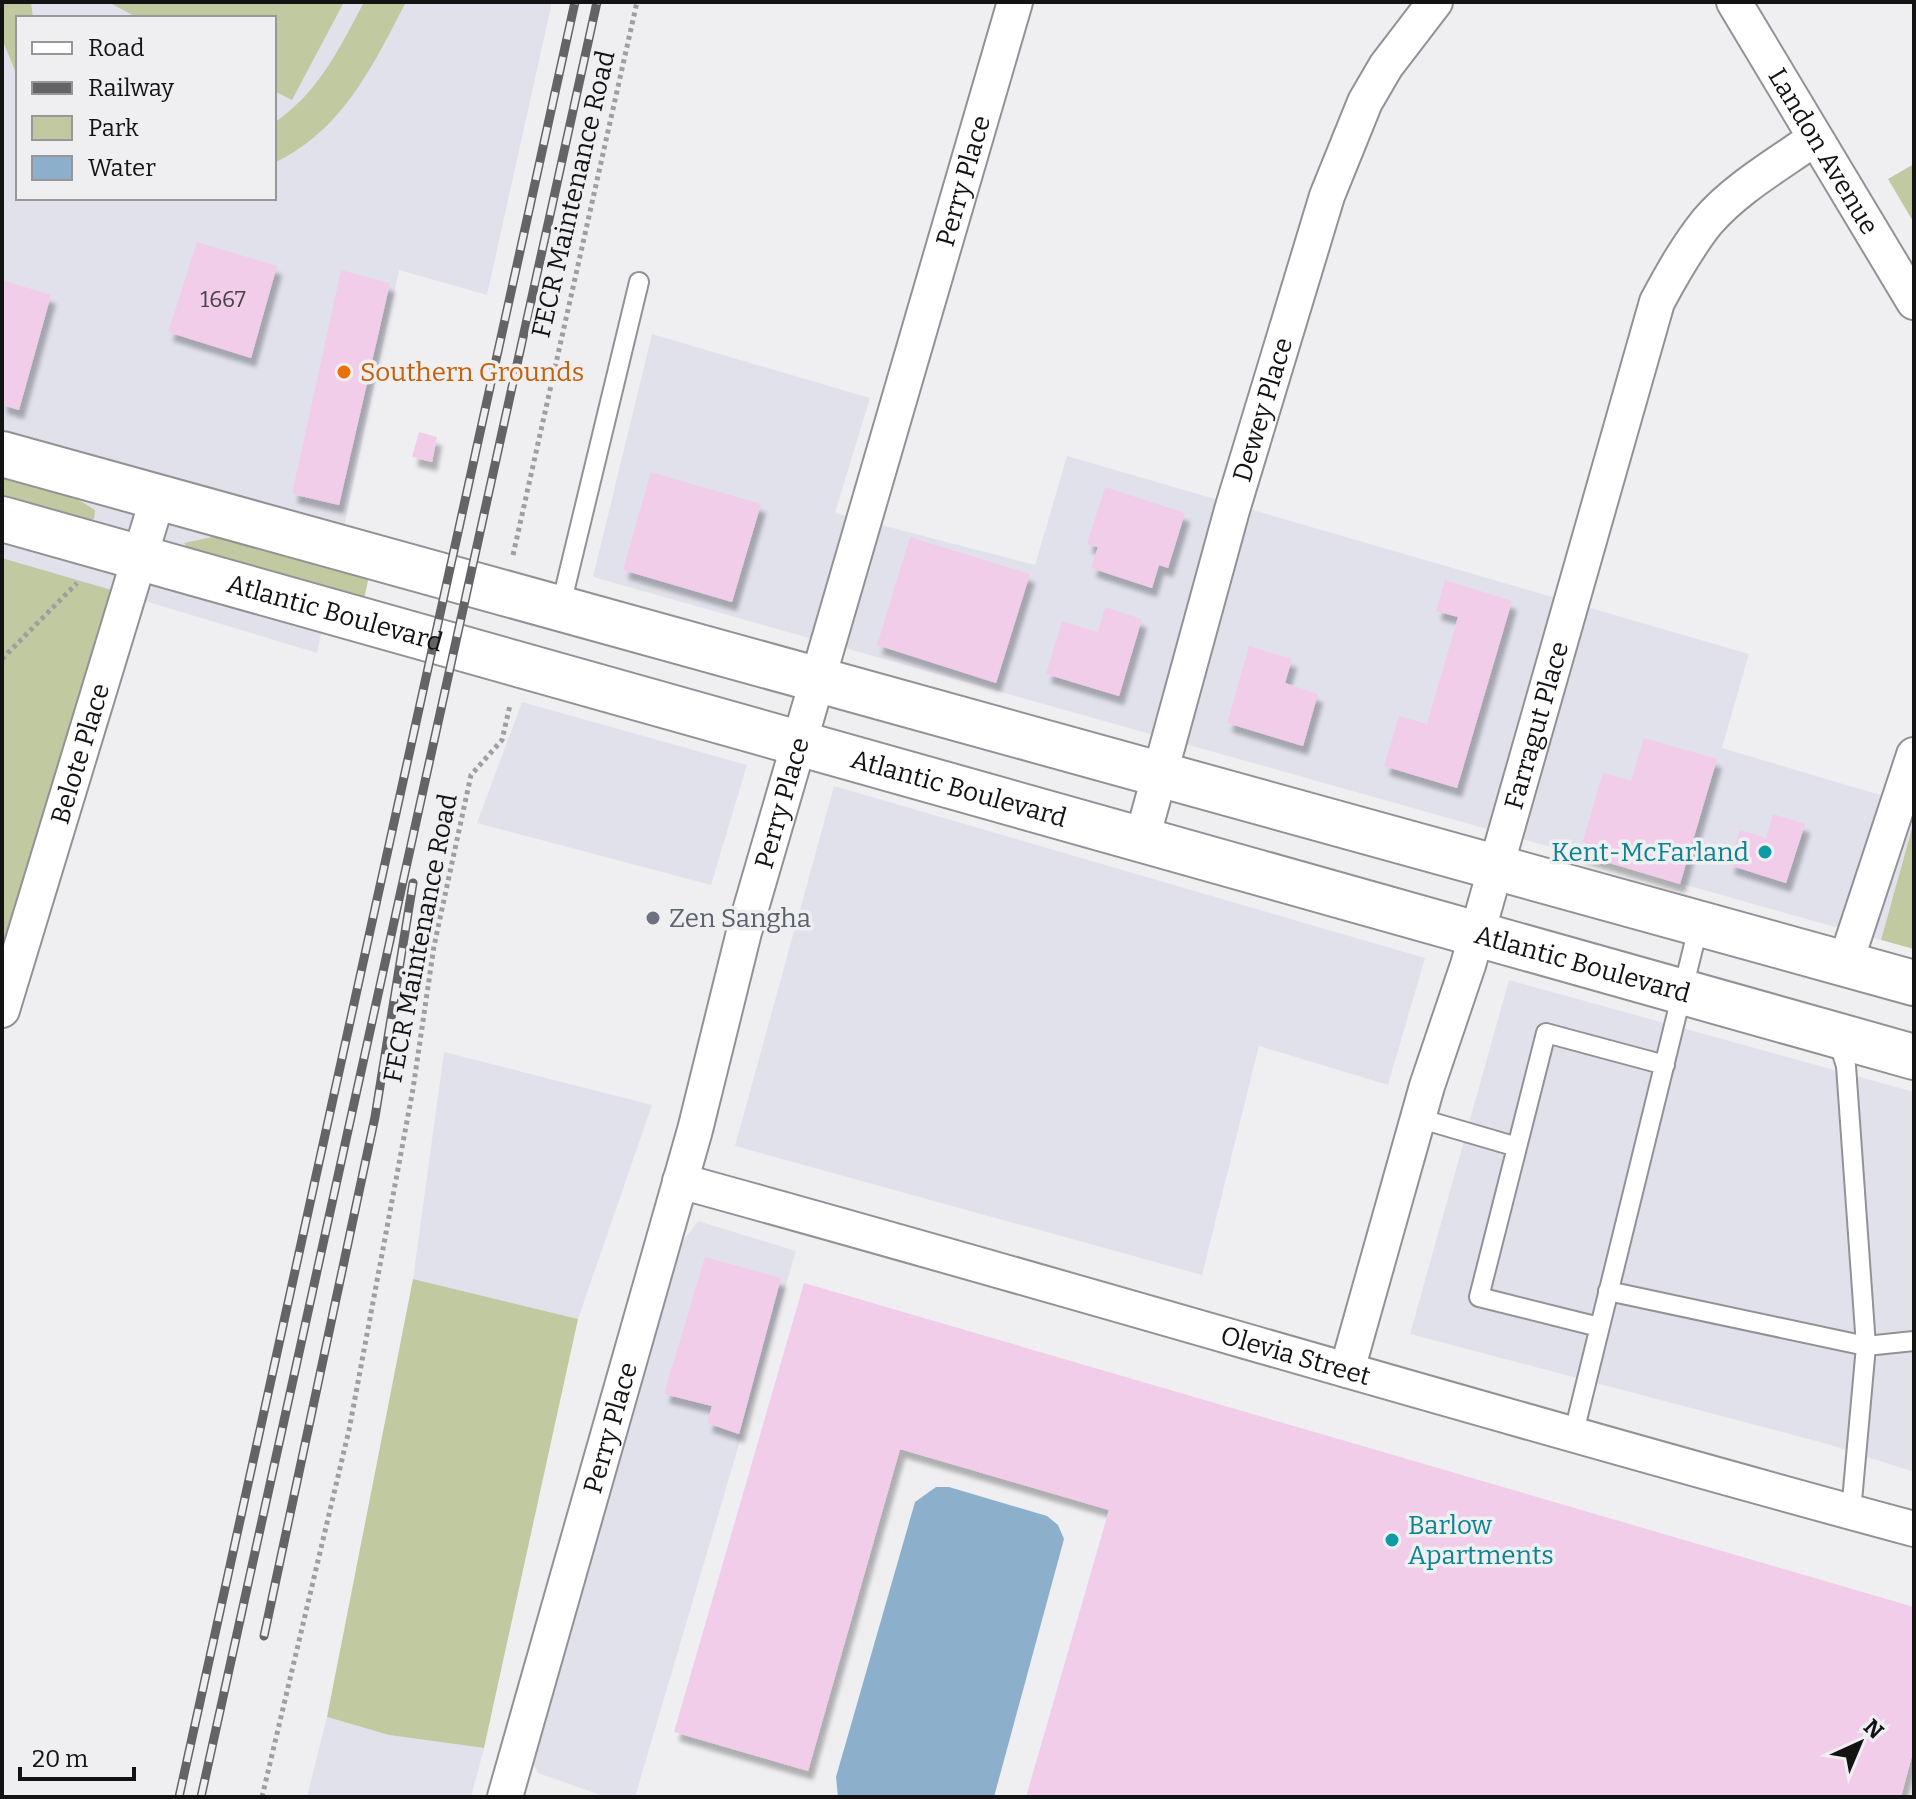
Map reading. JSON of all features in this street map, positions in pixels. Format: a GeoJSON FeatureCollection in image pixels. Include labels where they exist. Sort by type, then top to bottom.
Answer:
{"type":"FeatureCollection","features":[{"type":"Feature","properties":{"kind":"main road"},"geometry":{"type":"LineString","coordinates":[[2,454],[1914,983]]}},
{"type":"Feature","properties":{"kind":"main road","name":"Atlantic Boulevard"},"geometry":{"type":"LineString","coordinates":[[2,519],[1914,1057]]}},
{"type":"Feature","properties":{"kind":"street","name":"Perry Place"},"geometry":{"type":"LineString","coordinates":[[513,1795],[680,1181],[744,932],[1015,2]]}},
{"type":"Feature","properties":{"kind":"street","name":"Dewey Place"},"geometry":{"type":"LineString","coordinates":[[1142,839],[1232,510],[1327,196],[1372,90],[1386,66],[1435,2]]}},
{"type":"Feature","properties":{"kind":"street","name":"Landon Avenue"},"geometry":{"type":"LineString","coordinates":[[1734,2],[1914,302]]}},
{"type":"Feature","properties":{"kind":"street","name":"Farragut Place"},"geometry":{"type":"LineString","coordinates":[[1347,1370],[1657,302],[1680,258],[1708,221],[1730,199],[1815,138]]}},
{"type":"Feature","properties":{"kind":"street","name":"Belote Place"},"geometry":{"type":"LineString","coordinates":[[2,1010],[158,497]]}},
{"type":"Feature","properties":{"kind":"street"},"geometry":{"type":"LineString","coordinates":[[1845,964],[1914,755]]}},
{"type":"Feature","properties":{"kind":"street","name":"Olevia Street"},"geometry":{"type":"LineString","coordinates":[[680,1181],[1573,1436],[1914,1529]]}},
{"type":"Feature","properties":{"kind":"lane"},"geometry":{"type":"LineString","coordinates":[[560,609],[639,282]]}},
{"type":"Feature","properties":{"kind":"lane"},"geometry":{"type":"LineString","coordinates":[[1573,1436],[1699,924]]}},
{"type":"Feature","properties":{"kind":"lane"},"geometry":{"type":"LineString","coordinates":[[1599,1327],[1479,1297],[1546,1033],[1665,1065]]}},
{"type":"Feature","properties":{"kind":"lane"},"geometry":{"type":"LineString","coordinates":[[1836,1034],[1846,1066],[1866,1346],[1851,1512]]}},
{"type":"Feature","properties":{"kind":"lane"},"geometry":{"type":"LineString","coordinates":[[1418,1118],[1517,1147]]}},
{"type":"Feature","properties":{"kind":"lane"},"geometry":{"type":"LineString","coordinates":[[1608,1291],[1866,1346],[1914,1341]]}},
{"type":"Feature","properties":{"kind":"path","name":"FECR Maintenance Road"},"geometry":{"type":"LineString","coordinates":[[514,596],[513,559],[637,2]]}},
{"type":"Feature","properties":{"kind":"path"},"geometry":{"type":"LineString","coordinates":[[2,659],[87,573]]}},
{"type":"Feature","properties":{"kind":"path","name":"FECR Maintenance Road"},"geometry":{"type":"LineString","coordinates":[[262,1797],[349,1430],[413,1089],[434,946],[471,775],[502,740],[515,663]]}},
{"type":"Feature","properties":{"kind":"shaded area"},"geometry":{"type":"Polygon","coordinates":[[[2,2],[552,2],[487,295],[399,270],[317,653],[2,558],[2,2]]]}},
{"type":"Feature","properties":{"kind":"shaded area"},"geometry":{"type":"Polygon","coordinates":[[[652,334],[870,398],[835,513],[1035,565],[1067,456],[1749,654],[1722,748],[1914,805],[1914,821],[1881,940],[593,577],[652,334]]]}},
{"type":"Feature","properties":{"kind":"shaded area"},"geometry":{"type":"Polygon","coordinates":[[[522,702],[747,765],[711,885],[477,823],[522,702]]]}},
{"type":"Feature","properties":{"kind":"shaded area"},"geometry":{"type":"Polygon","coordinates":[[[834,786],[1425,958],[1388,1085],[1259,1046],[1202,1275],[735,1146],[834,786]]]}},
{"type":"Feature","properties":{"kind":"shaded area"},"geometry":{"type":"Polygon","coordinates":[[[1509,980],[1914,1092],[1914,1472],[1824,1443],[1410,1334],[1509,980]]]}},
{"type":"Feature","properties":{"kind":"shaded area"},"geometry":{"type":"Polygon","coordinates":[[[444,1052],[652,1105],[578,1319],[413,1279],[444,1052]]]}},
{"type":"Feature","properties":{"kind":"shaded area"},"geometry":{"type":"Polygon","coordinates":[[[698,1221],[796,1251],[635,1797],[606,1797],[538,1773],[531,1759],[683,1241],[698,1221]]]}},
{"type":"Feature","properties":{"kind":"shaded area"},"geometry":{"type":"Polygon","coordinates":[[[327,1717],[389,1735],[484,1748],[471,1797],[307,1797],[327,1717]]]}},
{"type":"Feature","properties":{"kind":"green space"},"geometry":{"type":"Polygon","coordinates":[[[2,2],[31,2],[33,16],[16,16],[16,73],[2,39],[2,2]]]}},
{"type":"Feature","properties":{"kind":"green space"},"geometry":{"type":"Polygon","coordinates":[[[108,2],[344,2],[292,100],[276,92],[276,16],[134,16],[108,2]]]}},
{"type":"Feature","properties":{"kind":"green space"},"geometry":{"type":"Polygon","coordinates":[[[364,2],[406,2],[367,73],[337,115],[319,133],[276,162],[276,122],[304,98],[336,53],[364,2]]]}},
{"type":"Feature","properties":{"kind":"green space"},"geometry":{"type":"Polygon","coordinates":[[[1914,164],[1914,223],[1888,179],[1914,164]]]}},
{"type":"Feature","properties":{"kind":"green space"},"geometry":{"type":"Polygon","coordinates":[[[2,471],[73,497],[95,510],[94,519],[80,519],[2,494],[2,471]]]}},
{"type":"Feature","properties":{"kind":"green space"},"geometry":{"type":"Polygon","coordinates":[[[217,536],[370,572],[364,599],[189,550],[184,543],[217,536]]]}},
{"type":"Feature","properties":{"kind":"green space"},"geometry":{"type":"Polygon","coordinates":[[[2,558],[115,591],[2,964],[2,558]]]}},
{"type":"Feature","properties":{"kind":"green space"},"geometry":{"type":"Polygon","coordinates":[[[1914,821],[1914,949],[1881,940],[1914,821]]]}},
{"type":"Feature","properties":{"kind":"green space"},"geometry":{"type":"Polygon","coordinates":[[[413,1279],[578,1319],[484,1748],[389,1735],[327,1717],[413,1279]]]}},
{"type":"Feature","properties":{"kind":"water"},"geometry":{"type":"Polygon","coordinates":[[[936,1487],[949,1487],[1047,1516],[1058,1525],[1064,1539],[994,1797],[838,1797],[836,1777],[915,1502],[936,1487]]]}},
{"type":"Feature","properties":{"kind":"building"},"geometry":{"type":"Polygon","coordinates":[[[197,242],[277,266],[251,358],[168,332],[197,242]]]}},
{"type":"Feature","properties":{"kind":"building"},"geometry":{"type":"Polygon","coordinates":[[[341,270],[390,283],[339,505],[292,494],[341,270]]]}},
{"type":"Feature","properties":{"kind":"building"},"geometry":{"type":"Polygon","coordinates":[[[2,280],[51,295],[19,410],[2,405],[2,280]]]}},
{"type":"Feature","properties":{"kind":"building"},"geometry":{"type":"Polygon","coordinates":[[[419,432],[437,437],[432,462],[412,457],[419,432]]]}},
{"type":"Feature","properties":{"kind":"building"},"geometry":{"type":"Polygon","coordinates":[[[651,472],[761,504],[732,602],[623,570],[651,472]]]}},
{"type":"Feature","properties":{"kind":"building"},"geometry":{"type":"Polygon","coordinates":[[[1105,487],[1185,513],[1168,568],[1159,565],[1152,588],[1091,568],[1098,547],[1087,544],[1105,487]]]}},
{"type":"Feature","properties":{"kind":"building"},"geometry":{"type":"Polygon","coordinates":[[[910,537],[1030,574],[996,683],[877,645],[910,537]]]}},
{"type":"Feature","properties":{"kind":"building"},"geometry":{"type":"Polygon","coordinates":[[[1445,580],[1512,601],[1457,788],[1384,766],[1399,716],[1427,724],[1458,617],[1436,611],[1445,580]]]}},
{"type":"Feature","properties":{"kind":"building"},"geometry":{"type":"Polygon","coordinates":[[[1105,607],[1142,619],[1119,696],[1046,674],[1062,621],[1098,632],[1105,607]]]}},
{"type":"Feature","properties":{"kind":"building"},"geometry":{"type":"Polygon","coordinates":[[[1249,646],[1292,659],[1285,683],[1318,694],[1303,746],[1227,723],[1249,646]]]}},
{"type":"Feature","properties":{"kind":"building"},"geometry":{"type":"Polygon","coordinates":[[[1644,738],[1717,759],[1680,884],[1579,854],[1603,773],[1631,781],[1644,738]]]}},
{"type":"Feature","properties":{"kind":"building","name":"Kent-McFarland"},"geometry":{"type":"Polygon","coordinates":[[[1773,814],[1805,824],[1786,883],[1729,865],[1740,830],[1766,838],[1773,814]]]}},
{"type":"Feature","properties":{"kind":"building"},"geometry":{"type":"Polygon","coordinates":[[[705,1257],[781,1278],[739,1434],[707,1423],[712,1406],[664,1394],[705,1257]]]}},
{"type":"Feature","properties":{"kind":"building","name":"Barlow Apartments"},"geometry":{"type":"Polygon","coordinates":[[[804,1283],[1914,1607],[1914,1748],[1901,1797],[1026,1797],[1109,1510],[900,1449],[808,1771],[674,1732],[804,1283]]]}},
{"type":"Feature","properties":{"kind":"railway"},"geometry":{"type":"LineString","coordinates":[[179,1797],[575,2]]}},
{"type":"Feature","properties":{"kind":"railway"},"geometry":{"type":"LineString","coordinates":[[201,1797],[597,2]]}},
{"type":"Feature","properties":{"kind":"railway"},"geometry":{"type":"LineString","coordinates":[[264,1636],[375,1117],[413,883]]}},
{"type":"Feature","properties":{"kind":"place","name":"Southern Grounds"},"geometry":{"type":"Point","coordinates":[344,372]}},
{"type":"Feature","properties":{"kind":"place","name":"Kent-McFarland"},"geometry":{"type":"Point","coordinates":[1765,852]}},
{"type":"Feature","properties":{"kind":"place","name":"Zen Sangha"},"geometry":{"type":"Point","coordinates":[653,918]}},
{"type":"Feature","properties":{"kind":"place","name":"Barlow Apartments"},"geometry":{"type":"Point","coordinates":[1392,1540]}}]}
